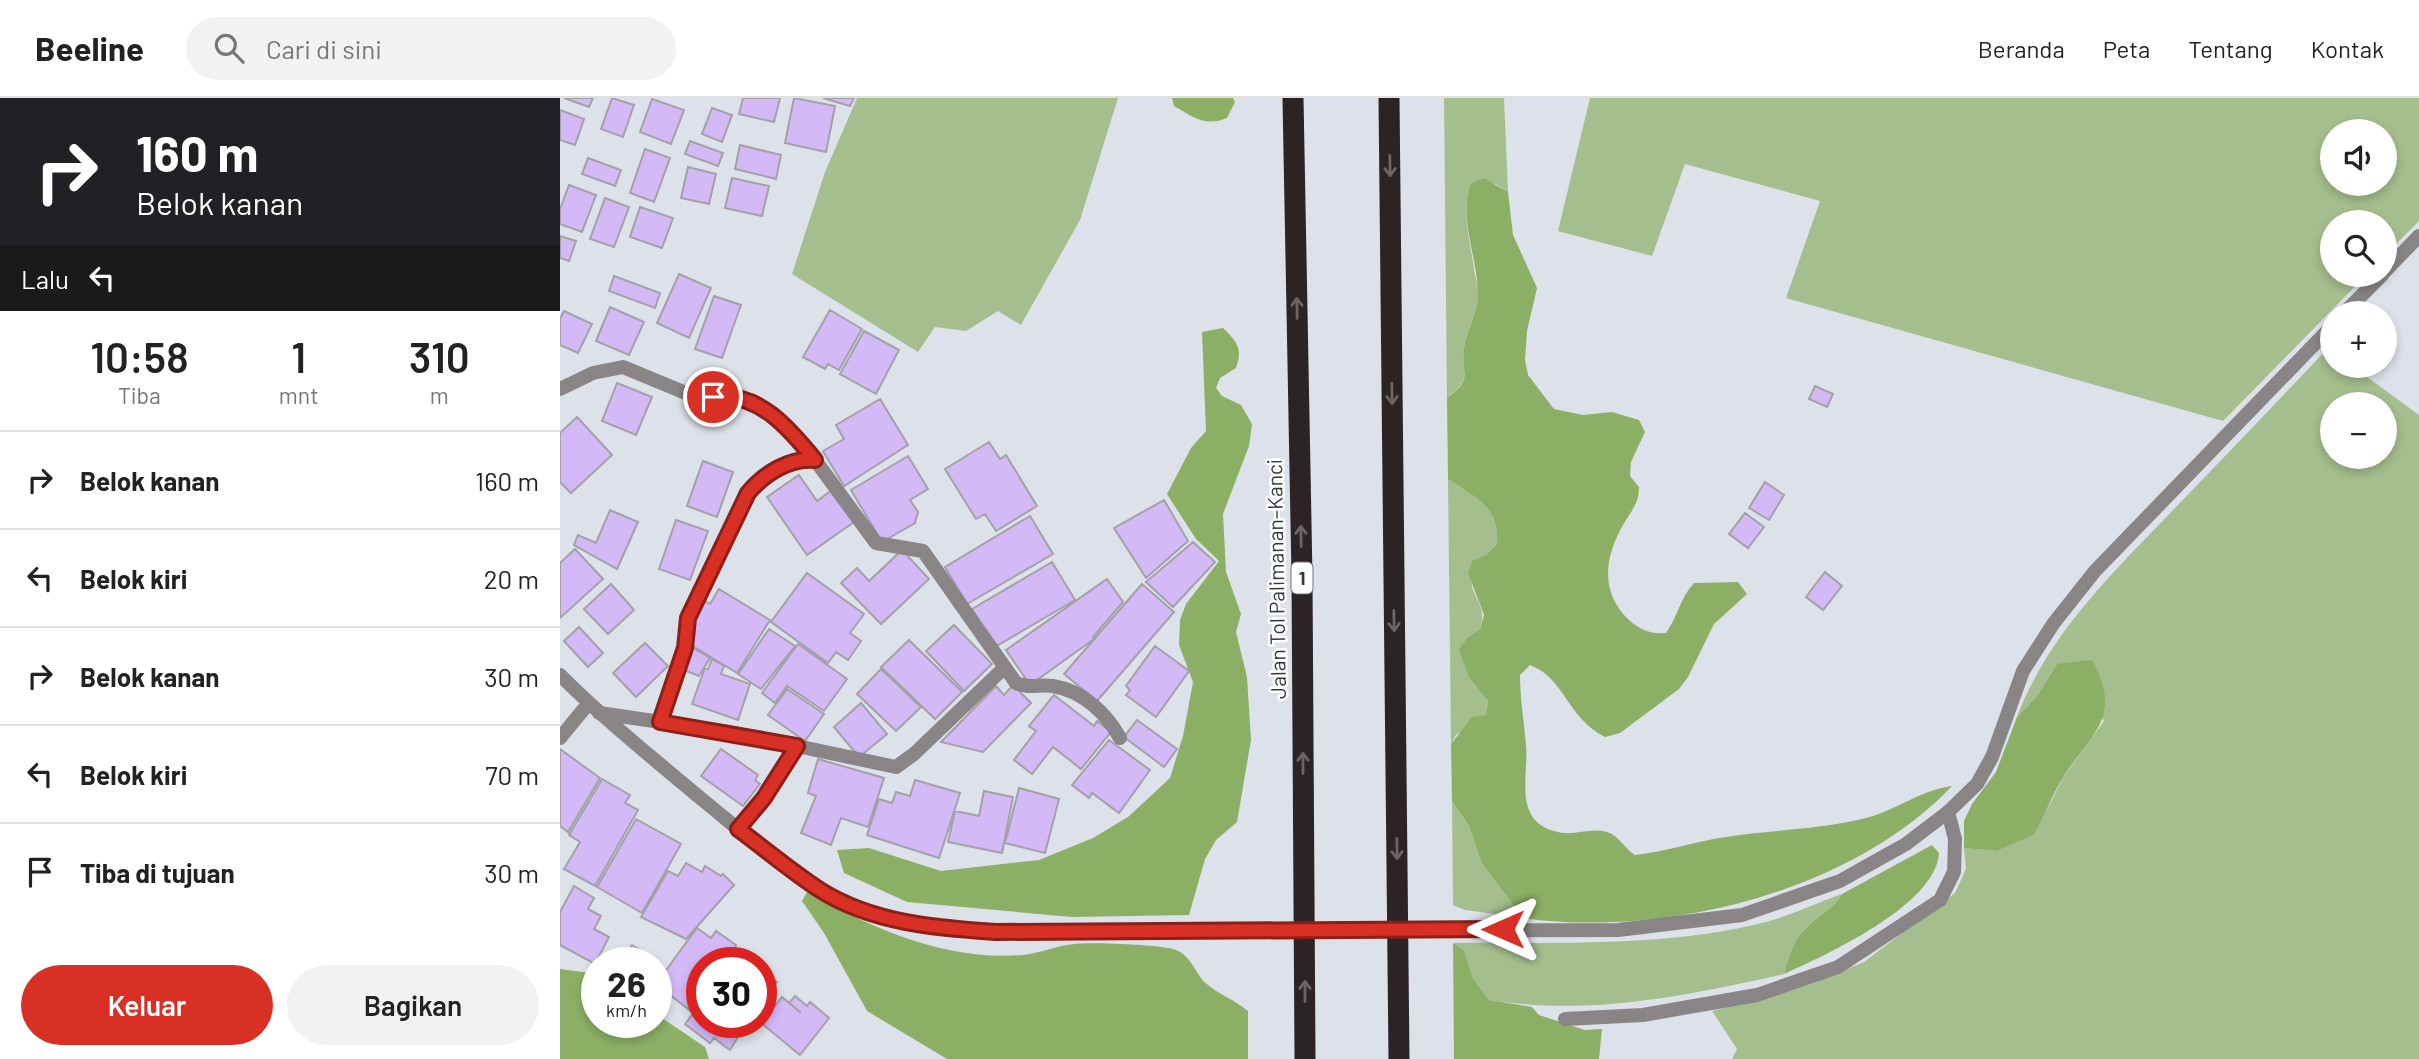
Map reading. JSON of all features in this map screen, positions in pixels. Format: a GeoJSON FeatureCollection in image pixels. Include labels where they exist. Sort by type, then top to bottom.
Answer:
{"type":"FeatureCollection","features":[{"type":"Feature","properties":{"kind":"highway","name":"Jalan Tol Palimanan–Kanci"},"geometry":{"type":"LineString","coordinates":[[1293,98],[1302,605],[1305,1059]]}},
{"type":"Feature","properties":{"kind":"highway"},"geometry":{"type":"LineString","coordinates":[[1389,98],[1399,1059]]}},
{"type":"Feature","properties":{"kind":"street"},"geometry":{"type":"LineString","coordinates":[[2397,259],[2419,236]]}},
{"type":"Feature","properties":{"kind":"street"},"geometry":{"type":"LineString","coordinates":[[2356,301],[2370,287]]}},
{"type":"Feature","properties":{"kind":"street"},"geometry":{"type":"LineString","coordinates":[[560,675],[594,708],[738,829],[821,891],[892,920],[945,929],[996,932],[1618,930],[1742,915],[1840,881],[1906,844],[1948,812],[1977,784],[1992,757],[2023,671],[2053,624],[2095,571],[2320,338]]}},
{"type":"Feature","properties":{"kind":"street"},"geometry":{"type":"LineString","coordinates":[[560,389],[593,373],[623,367],[698,398],[729,395],[755,402],[778,419],[815,460],[876,544],[923,551],[1016,682],[1029,688],[1051,685],[1076,693],[1109,719],[1120,738]]}},
{"type":"Feature","properties":{"kind":"street"},"geometry":{"type":"LineString","coordinates":[[660,722],[685,648],[688,618],[748,493],[761,477],[802,458],[815,460]]}},
{"type":"Feature","properties":{"kind":"street"},"geometry":{"type":"LineString","coordinates":[[594,708],[896,767],[914,754],[1004,668]]}},
{"type":"Feature","properties":{"kind":"street"},"geometry":{"type":"LineString","coordinates":[[560,738],[594,708]]}},
{"type":"Feature","properties":{"kind":"street"},"geometry":{"type":"LineString","coordinates":[[738,829],[764,798],[797,746]]}},
{"type":"Feature","properties":{"kind":"street"},"geometry":{"type":"LineString","coordinates":[[1565,1019],[1643,1015],[1757,995],[1838,967],[1940,900],[1954,872],[1955,839],[1948,812]]}},
{"type":"Feature","properties":{"kind":"green space"},"geometry":{"type":"Polygon","coordinates":[[[857,98],[1118,98],[1080,220],[1021,325],[998,311],[966,331],[935,327],[918,352],[792,274],[825,172],[857,98]]]}},
{"type":"Feature","properties":{"kind":"green space"},"geometry":{"type":"Polygon","coordinates":[[[1172,98],[1233,98],[1235,102],[1227,118],[1206,121],[1174,106],[1172,98]]]}},
{"type":"Feature","properties":{"kind":"green space"},"geometry":{"type":"Polygon","coordinates":[[[1444,98],[1504,98],[1508,192],[1496,184],[1470,184],[1466,206],[1479,298],[1465,342],[1464,380],[1447,398],[1444,98]]]}},
{"type":"Feature","properties":{"kind":"green space"},"geometry":{"type":"Polygon","coordinates":[[[1590,98],[2419,98],[2419,221],[2397,243],[2397,210],[2320,210],[2320,287],[2354,287],[2341,301],[2320,301],[2320,322],[2223,421],[1786,298],[1820,201],[1685,164],[1652,256],[1558,231],[1590,98]]]}},
{"type":"Feature","properties":{"kind":"green space"},"geometry":{"type":"Polygon","coordinates":[[[1484,178],[1508,192],[1513,235],[1537,288],[1527,331],[1525,360],[1528,375],[1554,409],[1583,415],[1612,412],[1639,420],[1645,432],[1631,462],[1630,476],[1639,487],[1638,498],[1617,536],[1610,559],[1609,582],[1616,604],[1638,627],[1648,632],[1666,633],[1694,583],[1738,582],[1747,594],[1714,624],[1688,677],[1679,689],[1620,733],[1605,737],[1592,728],[1581,719],[1551,679],[1530,665],[1520,675],[1528,809],[1534,819],[1544,827],[1565,833],[1609,833],[1635,855],[1719,838],[1862,819],[1929,792],[1952,786],[1911,823],[1863,854],[1809,880],[1753,899],[1694,913],[1635,921],[1578,922],[1523,918],[1481,862],[1469,826],[1452,801],[1451,744],[1472,717],[1486,715],[1488,701],[1469,678],[1459,649],[1468,637],[1480,629],[1484,615],[1468,573],[1473,560],[1486,555],[1497,544],[1497,531],[1490,512],[1484,505],[1448,479],[1447,398],[1464,380],[1464,348],[1478,296],[1468,226],[1467,198],[1470,184],[1484,178]]]}},
{"type":"Feature","properties":{"kind":"green space"},"geometry":{"type":"Polygon","coordinates":[[[1223,328],[1235,342],[1239,355],[1236,368],[1220,378],[1216,388],[1222,396],[1241,405],[1252,424],[1249,446],[1223,514],[1226,572],[1241,614],[1236,632],[1247,677],[1251,740],[1237,822],[1216,840],[1205,859],[1189,915],[1072,917],[907,902],[844,873],[837,850],[869,848],[941,871],[1039,860],[1093,838],[1128,817],[1170,778],[1183,736],[1193,682],[1179,645],[1180,620],[1186,604],[1219,561],[1196,539],[1167,494],[1191,448],[1206,431],[1202,332],[1223,328]]]}},
{"type":"Feature","properties":{"kind":"green space"},"geometry":{"type":"Polygon","coordinates":[[[2320,356],[2320,378],[2368,378],[2388,392],[2320,392],[2320,469],[2397,469],[2397,399],[2419,415],[2419,1059],[1732,1059],[1737,1049],[1712,1011],[1808,985],[1864,962],[1955,893],[1966,869],[1964,848],[1997,851],[2034,835],[2063,778],[2104,721],[2057,664],[2037,696],[2017,717],[2030,687],[2064,632],[2128,557],[2320,356]]]}},
{"type":"Feature","properties":{"kind":"green space"},"geometry":{"type":"Polygon","coordinates":[[[1448,479],[1484,505],[1490,512],[1497,531],[1497,544],[1486,555],[1473,560],[1472,587],[1482,618],[1480,629],[1468,637],[1469,678],[1488,701],[1486,715],[1456,735],[1451,744],[1448,479]]]}},
{"type":"Feature","properties":{"kind":"green space"},"geometry":{"type":"Polygon","coordinates":[[[2092,660],[2101,679],[2105,696],[2104,710],[2094,735],[2060,783],[2034,835],[1997,851],[1964,848],[1964,821],[1972,804],[1996,772],[2017,717],[2037,696],[2057,664],[2092,660]]]}},
{"type":"Feature","properties":{"kind":"green space"},"geometry":{"type":"Polygon","coordinates":[[[1452,801],[1469,826],[1481,862],[1523,918],[1465,910],[1453,905],[1452,801]]]}},
{"type":"Feature","properties":{"kind":"green space"},"geometry":{"type":"Polygon","coordinates":[[[1932,845],[1939,853],[1933,872],[1919,891],[1900,909],[1851,941],[1784,974],[1799,935],[1842,894],[1932,845]]]}},
{"type":"Feature","properties":{"kind":"green space"},"geometry":{"type":"Polygon","coordinates":[[[807,892],[910,940],[966,953],[1023,955],[1083,943],[1143,945],[1176,950],[1186,957],[1208,985],[1248,1011],[1248,1059],[947,1059],[867,1011],[824,933],[802,901],[807,892]]]}},
{"type":"Feature","properties":{"kind":"green space"},"geometry":{"type":"Polygon","coordinates":[[[1842,894],[1799,935],[1784,974],[1711,990],[1637,1001],[1564,1006],[1489,1000],[1473,978],[1464,950],[1453,943],[1576,943],[1704,934],[1782,917],[1842,894]]]}},
{"type":"Feature","properties":{"kind":"green space"},"geometry":{"type":"Polygon","coordinates":[[[1453,943],[1464,950],[1473,978],[1489,1000],[1532,1007],[1539,1015],[1585,1030],[1602,1029],[1599,1059],[1454,1059],[1453,943]]]}},
{"type":"Feature","properties":{"kind":"green space"},"geometry":{"type":"Polygon","coordinates":[[[560,969],[581,972],[581,1038],[672,1038],[672,1025],[686,1034],[686,1038],[692,1038],[705,1047],[709,1059],[560,1059],[560,969]]]}},
{"type":"Feature","properties":{"kind":"building"},"geometry":{"type":"Polygon","coordinates":[[[564,98],[593,98],[589,107],[564,98]]]}},
{"type":"Feature","properties":{"kind":"building"},"geometry":{"type":"Polygon","coordinates":[[[612,98],[634,105],[623,137],[601,129],[612,98]]]}},
{"type":"Feature","properties":{"kind":"building"},"geometry":{"type":"Polygon","coordinates":[[[743,98],[780,98],[774,122],[739,114],[743,98]]]}},
{"type":"Feature","properties":{"kind":"building"},"geometry":{"type":"Polygon","coordinates":[[[794,98],[835,106],[826,152],[785,143],[794,98]]]}},
{"type":"Feature","properties":{"kind":"building"},"geometry":{"type":"Polygon","coordinates":[[[823,98],[854,98],[850,106],[823,98]]]}},
{"type":"Feature","properties":{"kind":"building"},"geometry":{"type":"Polygon","coordinates":[[[652,99],[684,110],[671,144],[640,132],[652,99]]]}},
{"type":"Feature","properties":{"kind":"building"},"geometry":{"type":"Polygon","coordinates":[[[712,108],[732,115],[722,142],[702,134],[712,108]]]}},
{"type":"Feature","properties":{"kind":"building"},"geometry":{"type":"Polygon","coordinates":[[[560,110],[584,119],[575,145],[560,140],[560,110]]]}},
{"type":"Feature","properties":{"kind":"building"},"geometry":{"type":"Polygon","coordinates":[[[690,141],[723,153],[718,166],[685,154],[690,141]]]}},
{"type":"Feature","properties":{"kind":"building"},"geometry":{"type":"Polygon","coordinates":[[[740,145],[781,155],[776,179],[735,169],[740,145]]]}},
{"type":"Feature","properties":{"kind":"building"},"geometry":{"type":"Polygon","coordinates":[[[645,149],[670,158],[654,202],[630,193],[645,149]]]}},
{"type":"Feature","properties":{"kind":"building"},"geometry":{"type":"Polygon","coordinates":[[[588,158],[621,170],[615,186],[582,174],[588,158]]]}},
{"type":"Feature","properties":{"kind":"building"},"geometry":{"type":"Polygon","coordinates":[[[688,167],[716,174],[709,204],[681,198],[688,167]]]}},
{"type":"Feature","properties":{"kind":"building"},"geometry":{"type":"Polygon","coordinates":[[[732,178],[769,186],[762,216],[725,208],[732,178]]]}},
{"type":"Feature","properties":{"kind":"building"},"geometry":{"type":"Polygon","coordinates":[[[569,185],[596,195],[582,232],[560,224],[560,209],[569,185]]]}},
{"type":"Feature","properties":{"kind":"building"},"geometry":{"type":"Polygon","coordinates":[[[605,198],[629,207],[614,247],[590,239],[605,198]]]}},
{"type":"Feature","properties":{"kind":"building"},"geometry":{"type":"Polygon","coordinates":[[[640,207],[673,218],[662,248],[630,237],[640,207]]]}},
{"type":"Feature","properties":{"kind":"building"},"geometry":{"type":"Polygon","coordinates":[[[560,236],[576,241],[569,261],[560,258],[560,236]]]}},
{"type":"Feature","properties":{"kind":"building"},"geometry":{"type":"Polygon","coordinates":[[[679,274],[711,288],[689,338],[657,323],[679,274]]]}},
{"type":"Feature","properties":{"kind":"building"},"geometry":{"type":"Polygon","coordinates":[[[614,276],[660,293],[655,308],[609,291],[614,276]]]}},
{"type":"Feature","properties":{"kind":"building"},"geometry":{"type":"Polygon","coordinates":[[[714,296],[741,305],[722,358],[695,349],[714,296]]]}},
{"type":"Feature","properties":{"kind":"building"},"geometry":{"type":"Polygon","coordinates":[[[610,307],[644,322],[629,355],[596,341],[610,307]]]}},
{"type":"Feature","properties":{"kind":"building"},"geometry":{"type":"Polygon","coordinates":[[[830,310],[862,329],[839,370],[828,364],[825,369],[803,357],[830,310]]]}},
{"type":"Feature","properties":{"kind":"building"},"geometry":{"type":"Polygon","coordinates":[[[564,311],[592,324],[578,353],[560,345],[560,319],[564,311]]]}},
{"type":"Feature","properties":{"kind":"building"},"geometry":{"type":"Polygon","coordinates":[[[864,331],[899,350],[876,394],[840,374],[864,331]]]}},
{"type":"Feature","properties":{"kind":"building"},"geometry":{"type":"Polygon","coordinates":[[[617,383],[652,397],[636,435],[602,421],[617,383]]]}},
{"type":"Feature","properties":{"kind":"building"},"geometry":{"type":"Polygon","coordinates":[[[1815,386],[1833,394],[1827,407],[1809,399],[1815,386]]]}},
{"type":"Feature","properties":{"kind":"building"},"geometry":{"type":"Polygon","coordinates":[[[880,399],[908,445],[844,486],[823,451],[844,439],[836,425],[880,399]]]}},
{"type":"Feature","properties":{"kind":"building"},"geometry":{"type":"Polygon","coordinates":[[[577,417],[612,455],[571,493],[560,482],[560,433],[577,417]]]}},
{"type":"Feature","properties":{"kind":"building"},"geometry":{"type":"Polygon","coordinates":[[[989,442],[1000,459],[1006,455],[1037,506],[996,531],[985,514],[976,519],[945,469],[989,442]]]}},
{"type":"Feature","properties":{"kind":"building"},"geometry":{"type":"Polygon","coordinates":[[[908,456],[928,489],[910,500],[918,512],[915,523],[882,542],[851,490],[908,456]]]}},
{"type":"Feature","properties":{"kind":"building"},"geometry":{"type":"Polygon","coordinates":[[[703,461],[733,472],[717,517],[687,506],[703,461]]]}},
{"type":"Feature","properties":{"kind":"building"},"geometry":{"type":"Polygon","coordinates":[[[799,475],[817,501],[832,490],[854,522],[807,555],[767,497],[799,475]]]}},
{"type":"Feature","properties":{"kind":"building"},"geometry":{"type":"Polygon","coordinates":[[[1765,482],[1784,495],[1769,520],[1749,508],[1765,482]]]}},
{"type":"Feature","properties":{"kind":"building"},"geometry":{"type":"Polygon","coordinates":[[[1164,500],[1188,541],[1146,578],[1114,528],[1164,500]]]}},
{"type":"Feature","properties":{"kind":"building"},"geometry":{"type":"Polygon","coordinates":[[[610,510],[638,522],[617,569],[574,545],[578,535],[596,543],[610,510]]]}},
{"type":"Feature","properties":{"kind":"building"},"geometry":{"type":"Polygon","coordinates":[[[1745,513],[1764,527],[1748,548],[1729,534],[1745,513]]]}},
{"type":"Feature","properties":{"kind":"building"},"geometry":{"type":"Polygon","coordinates":[[[1030,516],[1053,554],[967,604],[945,567],[1030,516]]]}},
{"type":"Feature","properties":{"kind":"building"},"geometry":{"type":"Polygon","coordinates":[[[676,520],[708,531],[690,580],[659,569],[676,520]]]}},
{"type":"Feature","properties":{"kind":"building"},"geometry":{"type":"Polygon","coordinates":[[[1193,542],[1215,562],[1173,607],[1146,582],[1193,542]]]}},
{"type":"Feature","properties":{"kind":"building"},"geometry":{"type":"Polygon","coordinates":[[[575,549],[603,579],[560,618],[560,563],[575,549]]]}},
{"type":"Feature","properties":{"kind":"building"},"geometry":{"type":"Polygon","coordinates":[[[902,550],[929,579],[881,624],[841,583],[857,568],[869,581],[902,550]]]}},
{"type":"Feature","properties":{"kind":"building"},"geometry":{"type":"Polygon","coordinates":[[[1052,562],[1075,600],[995,647],[972,609],[1052,562]]]}},
{"type":"Feature","properties":{"kind":"building"},"geometry":{"type":"Polygon","coordinates":[[[1825,572],[1842,586],[1823,610],[1806,597],[1825,572]]]}},
{"type":"Feature","properties":{"kind":"building"},"geometry":{"type":"Polygon","coordinates":[[[807,573],[864,614],[850,633],[861,641],[848,660],[836,652],[828,663],[771,622],[807,573]]]}},
{"type":"Feature","properties":{"kind":"building"},"geometry":{"type":"Polygon","coordinates":[[[1107,579],[1123,602],[1094,639],[1030,685],[1006,650],[1107,579]]]}},
{"type":"Feature","properties":{"kind":"building"},"geometry":{"type":"Polygon","coordinates":[[[611,584],[634,610],[608,634],[584,609],[611,584]]]}},
{"type":"Feature","properties":{"kind":"building"},"geometry":{"type":"Polygon","coordinates":[[[1142,584],[1174,612],[1097,701],[1064,674],[1142,584]]]}},
{"type":"Feature","properties":{"kind":"building"},"geometry":{"type":"Polygon","coordinates":[[[719,589],[770,620],[737,673],[691,645],[692,623],[705,601],[710,604],[719,589]]]}},
{"type":"Feature","properties":{"kind":"building"},"geometry":{"type":"Polygon","coordinates":[[[954,625],[992,664],[964,691],[926,651],[954,625]]]}},
{"type":"Feature","properties":{"kind":"building"},"geometry":{"type":"Polygon","coordinates":[[[579,627],[603,653],[588,667],[564,641],[579,627]]]}},
{"type":"Feature","properties":{"kind":"building"},"geometry":{"type":"Polygon","coordinates":[[[769,629],[795,646],[761,689],[738,674],[769,629]]]}},
{"type":"Feature","properties":{"kind":"building"},"geometry":{"type":"Polygon","coordinates":[[[909,640],[962,692],[935,719],[881,667],[909,640]]]}},
{"type":"Feature","properties":{"kind":"building"},"geometry":{"type":"Polygon","coordinates":[[[645,643],[668,666],[636,697],[613,673],[645,643]]]}},
{"type":"Feature","properties":{"kind":"building"},"geometry":{"type":"Polygon","coordinates":[[[798,644],[847,679],[824,711],[787,686],[775,703],[762,693],[798,644]]]}},
{"type":"Feature","properties":{"kind":"building"},"geometry":{"type":"Polygon","coordinates":[[[690,646],[710,658],[699,676],[681,669],[690,646]]]}},
{"type":"Feature","properties":{"kind":"building"},"geometry":{"type":"Polygon","coordinates":[[[1155,646],[1189,671],[1156,717],[1126,695],[1130,690],[1126,686],[1155,646]]]}},
{"type":"Feature","properties":{"kind":"building"},"geometry":{"type":"Polygon","coordinates":[[[712,659],[724,666],[721,674],[750,684],[738,720],[692,704],[705,668],[708,669],[712,659]]]}},
{"type":"Feature","properties":{"kind":"building"},"geometry":{"type":"Polygon","coordinates":[[[881,669],[921,707],[896,731],[857,694],[881,669]]]}},
{"type":"Feature","properties":{"kind":"building"},"geometry":{"type":"Polygon","coordinates":[[[1013,685],[1031,703],[983,752],[941,742],[996,686],[1004,695],[1013,685]]]}},
{"type":"Feature","properties":{"kind":"building"},"geometry":{"type":"Polygon","coordinates":[[[787,689],[824,714],[805,741],[768,715],[787,689]]]}},
{"type":"Feature","properties":{"kind":"building"},"geometry":{"type":"Polygon","coordinates":[[[1054,695],[1094,726],[1097,721],[1111,732],[1081,769],[1053,747],[1032,774],[1014,760],[1036,731],[1029,726],[1054,695]]]}},
{"type":"Feature","properties":{"kind":"building"},"geometry":{"type":"Polygon","coordinates":[[[861,703],[887,734],[859,757],[834,727],[861,703]]]}},
{"type":"Feature","properties":{"kind":"building"},"geometry":{"type":"Polygon","coordinates":[[[1137,720],[1177,749],[1164,767],[1124,737],[1137,720]]]}},
{"type":"Feature","properties":{"kind":"building"},"geometry":{"type":"Polygon","coordinates":[[[1109,740],[1150,770],[1119,813],[1092,793],[1089,798],[1072,785],[1109,740]]]}},
{"type":"Feature","properties":{"kind":"building"},"geometry":{"type":"Polygon","coordinates":[[[560,749],[600,778],[568,832],[560,826],[560,749]]]}},
{"type":"Feature","properties":{"kind":"building"},"geometry":{"type":"Polygon","coordinates":[[[721,749],[758,775],[755,780],[760,784],[743,806],[701,776],[721,749]]]}},
{"type":"Feature","properties":{"kind":"building"},"geometry":{"type":"Polygon","coordinates":[[[818,759],[884,778],[868,827],[841,818],[831,845],[801,833],[816,796],[808,793],[818,759]]]}},
{"type":"Feature","properties":{"kind":"building"},"geometry":{"type":"Polygon","coordinates":[[[602,779],[630,795],[625,803],[638,810],[595,886],[564,869],[580,842],[569,835],[602,779]]]}},
{"type":"Feature","properties":{"kind":"building"},"geometry":{"type":"Polygon","coordinates":[[[915,780],[960,793],[939,858],[867,835],[879,799],[892,803],[896,792],[910,796],[915,780]]]}},
{"type":"Feature","properties":{"kind":"building"},"geometry":{"type":"Polygon","coordinates":[[[1019,788],[1059,799],[1045,853],[1005,843],[1019,788]]]}},
{"type":"Feature","properties":{"kind":"building"},"geometry":{"type":"Polygon","coordinates":[[[984,791],[1013,797],[1002,853],[948,842],[955,811],[979,816],[984,791]]]}},
{"type":"Feature","properties":{"kind":"building"},"geometry":{"type":"Polygon","coordinates":[[[636,819],[681,844],[642,913],[597,887],[636,819]]]}},
{"type":"Feature","properties":{"kind":"building"},"geometry":{"type":"Polygon","coordinates":[[[686,863],[702,872],[705,866],[721,876],[723,874],[734,885],[686,939],[641,917],[668,871],[678,876],[686,863]]]}},
{"type":"Feature","properties":{"kind":"building"},"geometry":{"type":"Polygon","coordinates":[[[574,886],[594,898],[588,909],[601,916],[594,929],[609,937],[604,947],[581,947],[581,956],[560,945],[560,912],[574,886]]]}},
{"type":"Feature","properties":{"kind":"building"},"geometry":{"type":"Polygon","coordinates":[[[697,928],[711,938],[716,931],[736,945],[686,947],[686,1007],[672,996],[672,962],[697,928]]]}},
{"type":"Feature","properties":{"kind":"building"},"geometry":{"type":"Polygon","coordinates":[[[795,996],[807,1006],[810,1002],[829,1018],[800,1055],[777,1036],[777,1003],[782,997],[789,1003],[795,996]]]}},
{"type":"Feature","properties":{"kind":"building"},"geometry":{"type":"Polygon","coordinates":[[[714,1038],[737,1038],[730,1050],[714,1038]]]}},
{"type":"Feature","properties":{"kind":"route"},"geometry":{"type":"LineString","coordinates":[[713,397],[729,395],[755,402],[778,419],[815,460],[802,458],[761,477],[748,493],[688,618],[685,648],[660,722],[797,746],[783,764],[764,798],[738,829],[821,891],[892,920],[945,929],[996,932],[1503,929]]}}]}
